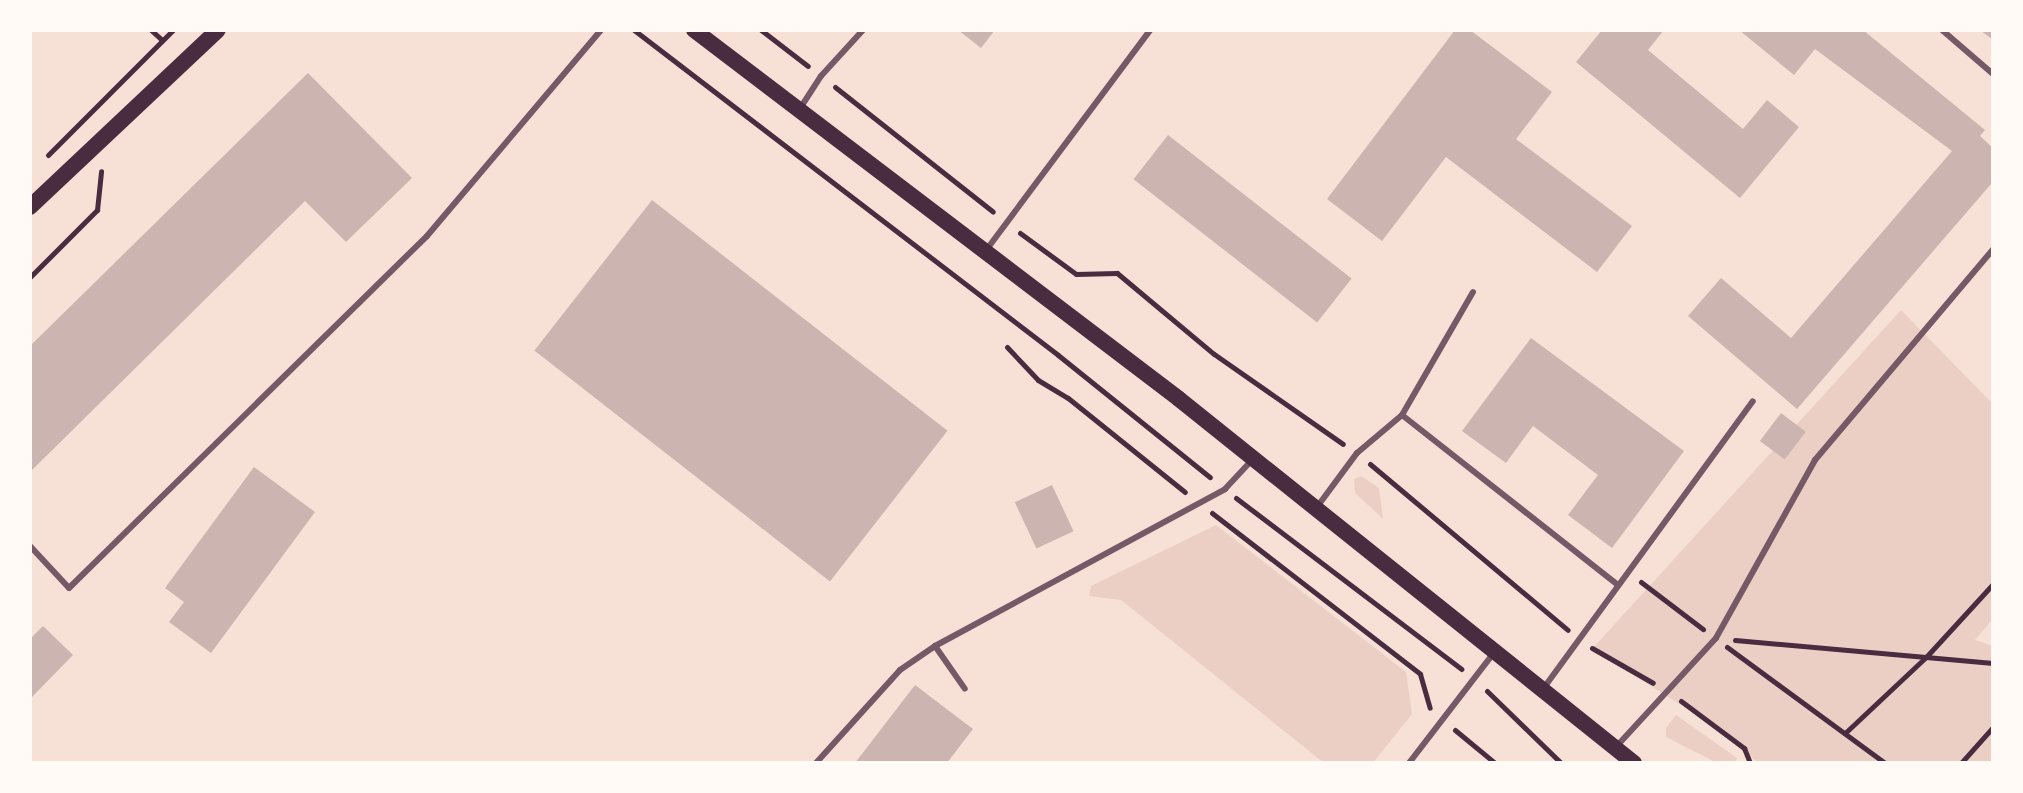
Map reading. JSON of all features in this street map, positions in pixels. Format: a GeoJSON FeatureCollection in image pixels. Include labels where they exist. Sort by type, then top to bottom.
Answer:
{"type":"FeatureCollection","features":[{"type":"Feature","properties":{"kind":"main road"},"geometry":{"type":"LineString","coordinates":[[30,207],[218,30]]}},
{"type":"Feature","properties":{"kind":"main road"},"geometry":{"type":"LineString","coordinates":[[694,30],[1316,508],[1634,763]]}},
{"type":"Feature","properties":{"kind":"lane"},"geometry":{"type":"LineString","coordinates":[[30,546],[69,588],[427,236],[601,30]]}},
{"type":"Feature","properties":{"kind":"lane"},"geometry":{"type":"LineString","coordinates":[[799,110],[821,76],[863,30]]}},
{"type":"Feature","properties":{"kind":"lane"},"geometry":{"type":"LineString","coordinates":[[985,252],[1009,225],[1150,30]]}},
{"type":"Feature","properties":{"kind":"lane"},"geometry":{"type":"LineString","coordinates":[[1942,30],[1993,74]]}},
{"type":"Feature","properties":{"kind":"lane"},"geometry":{"type":"LineString","coordinates":[[1615,748],[1716,638],[1815,460],[1993,249]]}},
{"type":"Feature","properties":{"kind":"lane"},"geometry":{"type":"LineString","coordinates":[[1316,508],[1357,453],[1402,415],[1473,292]]}},
{"type":"Feature","properties":{"kind":"lane"},"geometry":{"type":"LineString","coordinates":[[1543,689],[1581,641],[1628,571],[1753,401]]}},
{"type":"Feature","properties":{"kind":"lane"},"geometry":{"type":"LineString","coordinates":[[1402,415],[1618,585]]}},
{"type":"Feature","properties":{"kind":"lane"},"geometry":{"type":"LineString","coordinates":[[816,763],[900,670],[935,646],[1225,489],[1253,459]]}},
{"type":"Feature","properties":{"kind":"lane"},"geometry":{"type":"LineString","coordinates":[[935,646],[965,689]]}},
{"type":"Feature","properties":{"kind":"lane"},"geometry":{"type":"LineString","coordinates":[[1409,763],[1495,651]]}},
{"type":"Feature","properties":{"kind":"path"},"geometry":{"type":"LineString","coordinates":[[151,30],[162,40]]}},
{"type":"Feature","properties":{"kind":"path"},"geometry":{"type":"LineString","coordinates":[[41,161],[173,30]]}},
{"type":"Feature","properties":{"kind":"path"},"geometry":{"type":"LineString","coordinates":[[634,30],[1474,679],[1561,763]]}},
{"type":"Feature","properties":{"kind":"path"},"geometry":{"type":"LineString","coordinates":[[761,30],[1076,274],[1117,273],[1214,354],[1357,453],[1581,641],[1667,691],[1744,748],[1750,763]]}},
{"type":"Feature","properties":{"kind":"path"},"geometry":{"type":"LineString","coordinates":[[30,277],[97,210],[100,172],[111,161]]}},
{"type":"Feature","properties":{"kind":"path"},"geometry":{"type":"LineString","coordinates":[[1007,347],[1038,380],[1068,398],[1420,674],[1432,712],[1495,763]]}},
{"type":"Feature","properties":{"kind":"path"},"geometry":{"type":"LineString","coordinates":[[1628,571],[1885,763]]}},
{"type":"Feature","properties":{"kind":"path"},"geometry":{"type":"LineString","coordinates":[[1845,733],[1926,657],[1993,584]]}},
{"type":"Feature","properties":{"kind":"path"},"geometry":{"type":"LineString","coordinates":[[1716,638],[1993,663]]}},
{"type":"Feature","properties":{"kind":"path"},"geometry":{"type":"LineString","coordinates":[[1961,763],[1993,727]]}},
{"type":"Feature","properties":{"kind":"shaded area"},"geometry":{"type":"Polygon","coordinates":[[[1901,310],[1993,404],[1993,619],[1975,640],[1993,646],[1993,763],[1759,763],[1692,712],[1592,649],[1901,310]]]}},
{"type":"Feature","properties":{"kind":"shaded area"},"geometry":{"type":"Polygon","coordinates":[[[1361,476],[1379,488],[1383,519],[1355,493],[1354,479],[1361,476]]]}},
{"type":"Feature","properties":{"kind":"shaded area"},"geometry":{"type":"Polygon","coordinates":[[[1216,525],[1406,672],[1412,714],[1373,763],[1324,763],[1121,600],[1089,596],[1091,586],[1216,525]]]}},
{"type":"Feature","properties":{"kind":"shaded area"},"geometry":{"type":"Polygon","coordinates":[[[1676,715],[1737,758],[1735,763],[1717,763],[1666,737],[1666,728],[1676,715]]]}},
{"type":"Feature","properties":{"kind":"building"},"geometry":{"type":"Polygon","coordinates":[[[958,30],[995,30],[981,48],[958,30]]]}},
{"type":"Feature","properties":{"kind":"building"},"geometry":{"type":"Polygon","coordinates":[[[1455,30],[1470,30],[1552,92],[1516,139],[1632,226],[1597,272],[1446,157],[1382,241],[1327,199],[1455,30]]]}},
{"type":"Feature","properties":{"kind":"building"},"geometry":{"type":"Polygon","coordinates":[[[1602,30],[1664,30],[1648,50],[1743,129],[1767,100],[1799,127],[1740,198],[1576,62],[1602,30]]]}},
{"type":"Feature","properties":{"kind":"building"},"geometry":{"type":"Polygon","coordinates":[[[1739,30],[1863,30],[1985,130],[1980,136],[1993,148],[1991,184],[1797,409],[1688,316],[1721,278],[1791,338],[1952,151],[1815,49],[1794,75],[1739,30]]]}},
{"type":"Feature","properties":{"kind":"building"},"geometry":{"type":"Polygon","coordinates":[[[1980,30],[1993,30],[1993,40],[1980,30]]]}},
{"type":"Feature","properties":{"kind":"building"},"geometry":{"type":"Polygon","coordinates":[[[308,73],[412,178],[346,242],[305,201],[30,472],[30,346],[308,73]]]}},
{"type":"Feature","properties":{"kind":"building"},"geometry":{"type":"Polygon","coordinates":[[[1168,135],[1352,278],[1317,323],[1134,179],[1168,135]]]}},
{"type":"Feature","properties":{"kind":"building"},"geometry":{"type":"Polygon","coordinates":[[[652,200],[948,431],[830,581],[534,351],[652,200]]]}},
{"type":"Feature","properties":{"kind":"building"},"geometry":{"type":"Polygon","coordinates":[[[1531,338],[1684,451],[1612,548],[1568,515],[1598,475],[1533,426],[1506,463],[1462,431],[1531,338]]]}},
{"type":"Feature","properties":{"kind":"building"},"geometry":{"type":"Polygon","coordinates":[[[1781,413],[1806,432],[1785,460],[1760,441],[1781,413]]]}},
{"type":"Feature","properties":{"kind":"building"},"geometry":{"type":"Polygon","coordinates":[[[254,467],[315,512],[211,653],[169,622],[184,602],[165,588],[254,467]]]}},
{"type":"Feature","properties":{"kind":"building"},"geometry":{"type":"Polygon","coordinates":[[[1052,485],[1074,531],[1036,549],[1015,502],[1052,485]]]}},
{"type":"Feature","properties":{"kind":"building"},"geometry":{"type":"Polygon","coordinates":[[[43,626],[73,655],[30,699],[30,639],[43,626]]]}},
{"type":"Feature","properties":{"kind":"building"},"geometry":{"type":"Polygon","coordinates":[[[915,685],[973,729],[947,763],[855,763],[915,685]]]}}]}
